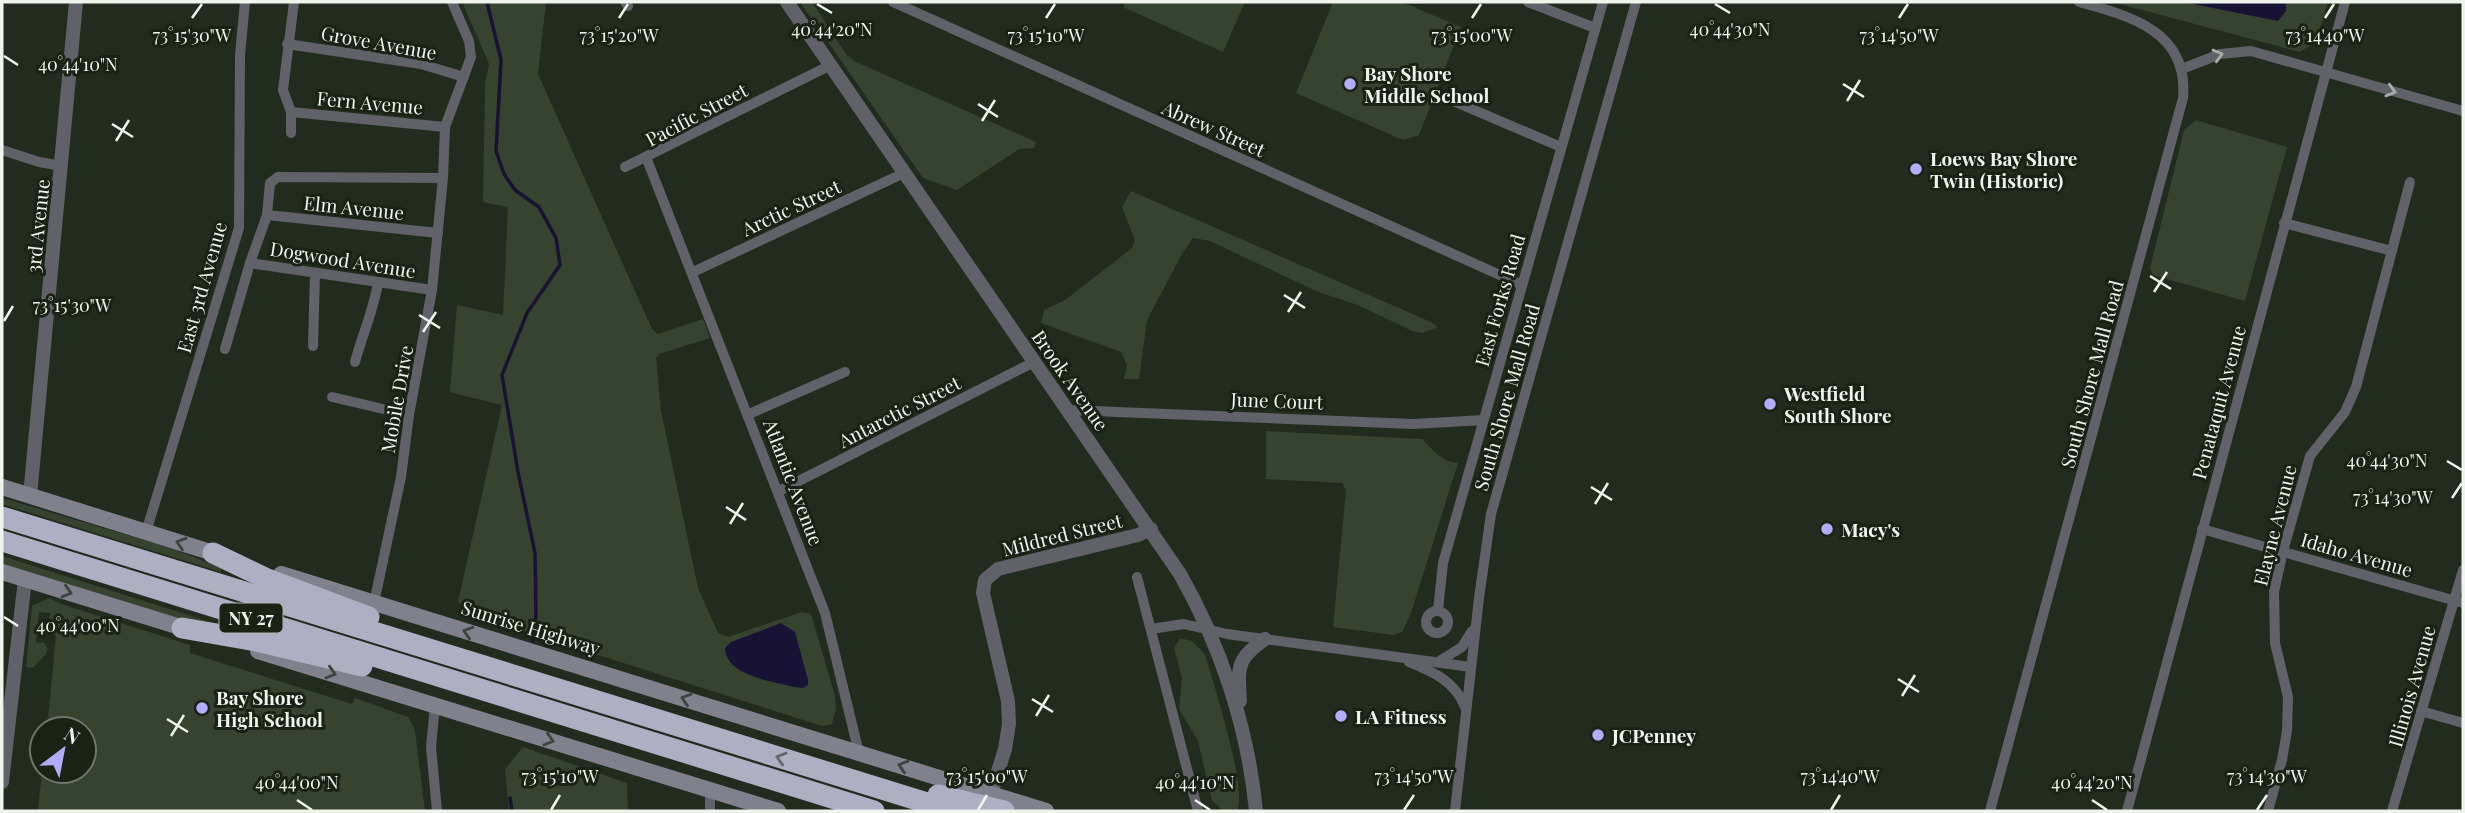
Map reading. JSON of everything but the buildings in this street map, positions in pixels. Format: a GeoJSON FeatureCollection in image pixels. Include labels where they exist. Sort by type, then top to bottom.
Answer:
{"type":"FeatureCollection","features":[{"type":"Feature","properties":{"kind":"highway","name":"NY 27"},"geometry":{"type":"LineString","coordinates":[[2,517],[953,811]]}},
{"type":"Feature","properties":{"kind":"highway","name":"NY 27"},"geometry":{"type":"LineString","coordinates":[[2,541],[874,811]]}},
{"type":"Feature","properties":{"kind":"highway"},"geometry":{"type":"LineString","coordinates":[[213,553],[265,578],[396,628],[484,666]]}},
{"type":"Feature","properties":{"kind":"highway"},"geometry":{"type":"LineString","coordinates":[[182,628],[256,641],[420,682],[501,696]]}},
{"type":"Feature","properties":{"kind":"highway"},"geometry":{"type":"LineString","coordinates":[[847,779],[998,803]]}},
{"type":"Feature","properties":{"kind":"main road","name":"Sunrise Highway"},"geometry":{"type":"LineString","coordinates":[[2,487],[859,753],[998,803],[1046,811]]}},
{"type":"Feature","properties":{"kind":"main road"},"geometry":{"type":"LineString","coordinates":[[2,572],[778,811]]}},
{"type":"Feature","properties":{"kind":"street","name":"3rd Avenue"},"geometry":{"type":"LineString","coordinates":[[30,496],[76,2]]}},
{"type":"Feature","properties":{"kind":"street","name":"East 3rd Avenue"},"geometry":{"type":"LineString","coordinates":[[146,532],[239,228],[240,55],[244,2]]}},
{"type":"Feature","properties":{"kind":"street"},"geometry":{"type":"LineString","coordinates":[[291,133],[291,112],[283,90],[294,2]]}},
{"type":"Feature","properties":{"kind":"street","name":"Mobile Drive"},"geometry":{"type":"LineString","coordinates":[[374,603],[401,477],[409,415],[432,290],[443,178],[444,127],[471,57],[469,41],[452,2]]}},
{"type":"Feature","properties":{"kind":"street","name":"Brook Avenue"},"geometry":{"type":"LineString","coordinates":[[787,2],[1151,529],[1183,580],[1209,629],[1224,668],[1241,727],[1256,811]]}},
{"type":"Feature","properties":{"kind":"street","name":"Abrew Street"},"geometry":{"type":"LineString","coordinates":[[893,2],[1522,285]]}},
{"type":"Feature","properties":{"kind":"street"},"geometry":{"type":"LineString","coordinates":[[1528,2],[1595,28]]}},
{"type":"Feature","properties":{"kind":"street","name":"East Forks Road"},"geometry":{"type":"LineString","coordinates":[[1438,610],[1443,563],[1603,2]]}},
{"type":"Feature","properties":{"kind":"street","name":"South Shore Mall Road"},"geometry":{"type":"LineString","coordinates":[[1455,811],[1486,542],[1494,502],[1636,2]]}},
{"type":"Feature","properties":{"kind":"street"},"geometry":{"type":"LineString","coordinates":[[2079,2],[2128,16],[2145,24],[2163,39],[2182,69],[2209,57],[2244,50],[2463,111]]}},
{"type":"Feature","properties":{"kind":"street","name":"Penataquit Avenue"},"geometry":{"type":"LineString","coordinates":[[2127,811],[2345,2]]}},
{"type":"Feature","properties":{"kind":"street","name":"Grove Avenue"},"geometry":{"type":"LineString","coordinates":[[287,44],[421,64],[464,77]]}},
{"type":"Feature","properties":{"kind":"street","name":"Pacific Street"},"geometry":{"type":"LineString","coordinates":[[676,231],[646,157],[831,65]]}},
{"type":"Feature","properties":{"kind":"street","name":"South Shore Mall Road"},"geometry":{"type":"LineString","coordinates":[[1990,811],[2181,111],[2184,81],[2182,69]]}},
{"type":"Feature","properties":{"kind":"street"},"geometry":{"type":"LineString","coordinates":[[1446,98],[1561,147]]}},
{"type":"Feature","properties":{"kind":"street","name":"Fern Avenue"},"geometry":{"type":"LineString","coordinates":[[291,112],[444,127]]}},
{"type":"Feature","properties":{"kind":"street"},"geometry":{"type":"LineString","coordinates":[[2,150],[62,166]]}},
{"type":"Feature","properties":{"kind":"street"},"geometry":{"type":"LineString","coordinates":[[625,167],[646,157]]}},
{"type":"Feature","properties":{"kind":"street","name":"Arctic Street"},"geometry":{"type":"LineString","coordinates":[[693,272],[904,173]]}},
{"type":"Feature","properties":{"kind":"street","name":"Dogwood Avenue"},"geometry":{"type":"LineString","coordinates":[[225,349],[267,215],[270,183],[278,177],[443,178]]}},
{"type":"Feature","properties":{"kind":"street","name":"Elayne Avenue"},"geometry":{"type":"LineString","coordinates":[[2268,811],[2287,731],[2288,697],[2275,643],[2273,618],[2274,592],[2283,551],[2311,456],[2345,412],[2356,387],[2410,182]]}},
{"type":"Feature","properties":{"kind":"street","name":"Elm Avenue"},"geometry":{"type":"LineString","coordinates":[[267,215],[438,233]]}},
{"type":"Feature","properties":{"kind":"street"},"geometry":{"type":"LineString","coordinates":[[2284,223],[2392,251]]}},
{"type":"Feature","properties":{"kind":"street","name":"Atlantic Avenue"},"geometry":{"type":"LineString","coordinates":[[676,231],[825,613],[859,753]]}},
{"type":"Feature","properties":{"kind":"street","name":"Dogwood Avenue"},"geometry":{"type":"LineString","coordinates":[[250,263],[432,290]]}},
{"type":"Feature","properties":{"kind":"street"},"geometry":{"type":"LineString","coordinates":[[313,346],[315,273]]}},
{"type":"Feature","properties":{"kind":"street"},"geometry":{"type":"LineString","coordinates":[[355,362],[375,302],[378,282]]}},
{"type":"Feature","properties":{"kind":"street","name":"Antarctic Street"},"geometry":{"type":"LineString","coordinates":[[779,491],[1034,362]]}},
{"type":"Feature","properties":{"kind":"street"},"geometry":{"type":"LineString","coordinates":[[749,414],[845,372]]}},
{"type":"Feature","properties":{"kind":"street"},"geometry":{"type":"LineString","coordinates":[[332,397],[409,415]]}},
{"type":"Feature","properties":{"kind":"street","name":"June Court"},"geometry":{"type":"LineString","coordinates":[[1068,410],[1413,424],[1484,420]]}},
{"type":"Feature","properties":{"kind":"street","name":"Idaho Avenue"},"geometry":{"type":"LineString","coordinates":[[2202,528],[2459,601]]}},
{"type":"Feature","properties":{"kind":"street","name":"Mildred Street"},"geometry":{"type":"LineString","coordinates":[[998,803],[1010,718],[1007,694],[984,605],[985,580],[998,569],[1138,535],[1151,529]]}},
{"type":"Feature","properties":{"kind":"street","name":"Illinois Avenue"},"geometry":{"type":"LineString","coordinates":[[2392,811],[2421,711],[2459,601],[2463,570]]}},
{"type":"Feature","properties":{"kind":"street"},"geometry":{"type":"LineString","coordinates":[[1137,577],[1198,811]]}},
{"type":"Feature","properties":{"kind":"street"},"geometry":{"type":"LineString","coordinates":[[2,782],[25,579]]}},
{"type":"Feature","properties":{"kind":"street"},"geometry":{"type":"LineString","coordinates":[[1150,629],[1184,624],[1265,639],[1471,667]]}},
{"type":"Feature","properties":{"kind":"street"},"geometry":{"type":"LineString","coordinates":[[1437,662],[1462,647],[1476,626]]}},
{"type":"Feature","properties":{"kind":"street"},"geometry":{"type":"LineString","coordinates":[[1241,727],[1239,667],[1245,654],[1265,639]]}},
{"type":"Feature","properties":{"kind":"street"},"geometry":{"type":"LineString","coordinates":[[1397,656],[1444,680],[1456,690],[1466,711]]}},
{"type":"Feature","properties":{"kind":"street"},"geometry":{"type":"LineString","coordinates":[[435,705],[431,747],[437,811]]}},
{"type":"Feature","properties":{"kind":"street"},"geometry":{"type":"LineString","coordinates":[[2421,711],[2463,723]]}},
{"type":"Feature","properties":{"kind":"street"},"geometry":{"type":"LineString","coordinates":[[710,790],[710,811]]}},
{"type":"Feature","properties":{"kind":"green space"},"geometry":{"type":"Polygon","coordinates":[[[462,2],[546,2],[538,74],[652,329],[658,334],[703,319],[710,338],[659,354],[656,358],[661,411],[698,588],[718,633],[728,637],[802,612],[811,614],[835,696],[836,708],[832,724],[822,726],[478,617],[458,602],[502,405],[450,392],[457,305],[503,315],[508,207],[483,202],[485,83],[489,64],[462,2]]]}},
{"type":"Feature","properties":{"kind":"green space"},"geometry":{"type":"Polygon","coordinates":[[[800,2],[812,2],[846,54],[854,61],[1036,142],[1034,148],[1019,149],[957,190],[923,178],[800,2]]]}},
{"type":"Feature","properties":{"kind":"green space"},"geometry":{"type":"Polygon","coordinates":[[[1126,2],[1245,2],[1223,52],[1123,7],[1126,2]]]}},
{"type":"Feature","properties":{"kind":"green space"},"geometry":{"type":"Polygon","coordinates":[[[1333,2],[1402,2],[1461,27],[1419,135],[1403,140],[1296,93],[1333,2]]]}},
{"type":"Feature","properties":{"kind":"green space"},"geometry":{"type":"Polygon","coordinates":[[[2112,2],[2328,2],[2316,42],[2300,52],[2112,2]]]}},
{"type":"Feature","properties":{"kind":"green space"},"geometry":{"type":"Polygon","coordinates":[[[2196,120],[2287,147],[2245,301],[2153,275],[2150,268],[2184,130],[2196,120]]]}},
{"type":"Feature","properties":{"kind":"green space"},"geometry":{"type":"Polygon","coordinates":[[[1131,191],[1438,327],[1423,333],[1412,331],[1358,305],[1318,292],[1210,241],[1193,238],[1147,320],[1139,379],[1124,379],[1127,365],[1121,352],[1041,323],[1044,310],[1065,300],[1132,248],[1135,240],[1122,207],[1131,191]]]}},
{"type":"Feature","properties":{"kind":"green space"},"geometry":{"type":"Polygon","coordinates":[[[1266,431],[1422,439],[1442,458],[1458,463],[1411,613],[1402,632],[1393,635],[1333,627],[1346,490],[1342,483],[1266,479],[1266,431]]]}},
{"type":"Feature","properties":{"kind":"green space"},"geometry":{"type":"Polygon","coordinates":[[[2,498],[171,548],[221,568],[221,572],[2,504],[2,498]]]}},
{"type":"Feature","properties":{"kind":"green space"},"geometry":{"type":"Polygon","coordinates":[[[2,556],[226,627],[184,621],[2,564],[2,556]]]}},
{"type":"Feature","properties":{"kind":"green space","name":"Bay Shore High School"},"geometry":{"type":"Polygon","coordinates":[[[49,598],[190,645],[190,653],[352,704],[355,698],[408,717],[415,730],[425,811],[38,811],[41,785],[98,785],[98,715],[48,715],[56,635],[48,633],[50,613],[39,612],[36,642],[44,643],[48,649],[33,668],[26,667],[32,606],[49,598]]]}},
{"type":"Feature","properties":{"kind":"green space"},"geometry":{"type":"Polygon","coordinates":[[[1180,638],[1192,641],[1205,654],[1234,759],[1238,781],[1237,811],[1223,811],[1212,800],[1198,741],[1179,709],[1182,678],[1174,648],[1180,638]]]}},
{"type":"Feature","properties":{"kind":"green space"},"geometry":{"type":"Polygon","coordinates":[[[523,747],[627,783],[628,811],[509,811],[505,769],[523,747]]]}},
{"type":"Feature","properties":{"kind":"shaded area"},"geometry":{"type":"Polygon","coordinates":[[[2183,2],[2286,2],[2286,11],[2278,21],[2183,2]]]}},
{"type":"Feature","properties":{"kind":"shaded area"},"geometry":{"type":"Polygon","coordinates":[[[781,623],[795,632],[808,680],[808,685],[803,688],[752,676],[733,665],[727,657],[725,648],[731,642],[781,623]]]}},
{"type":"Feature","properties":{"kind":"waterway"},"geometry":{"type":"LineString","coordinates":[[487,2],[501,60],[496,151],[504,174],[515,190],[539,207],[556,238],[560,265],[527,313],[502,375],[535,553],[536,614],[533,641]]}},
{"type":"Feature","properties":{"kind":"waterway"},"geometry":{"type":"LineString","coordinates":[[510,798],[512,811]]}},
{"type":"Feature","properties":{"kind":"place","name":"Bay Shore Middle School"},"geometry":{"type":"Point","coordinates":[1350,84]}},
{"type":"Feature","properties":{"kind":"place","name":"Loews Bay Shore Twin (Historic)"},"geometry":{"type":"Point","coordinates":[1916,169]}},
{"type":"Feature","properties":{"kind":"place","name":"Westfield South Shore"},"geometry":{"type":"Point","coordinates":[1770,404]}},
{"type":"Feature","properties":{"kind":"place","name":"Macy's"},"geometry":{"type":"Point","coordinates":[1827,529]}},
{"type":"Feature","properties":{"kind":"place","name":"Bay Shore High School"},"geometry":{"type":"Point","coordinates":[202,708]}},
{"type":"Feature","properties":{"kind":"place","name":"LA Fitness"},"geometry":{"type":"Point","coordinates":[1341,716]}},
{"type":"Feature","properties":{"kind":"place","name":"JCPenney"},"geometry":{"type":"Point","coordinates":[1598,735]}}]}
